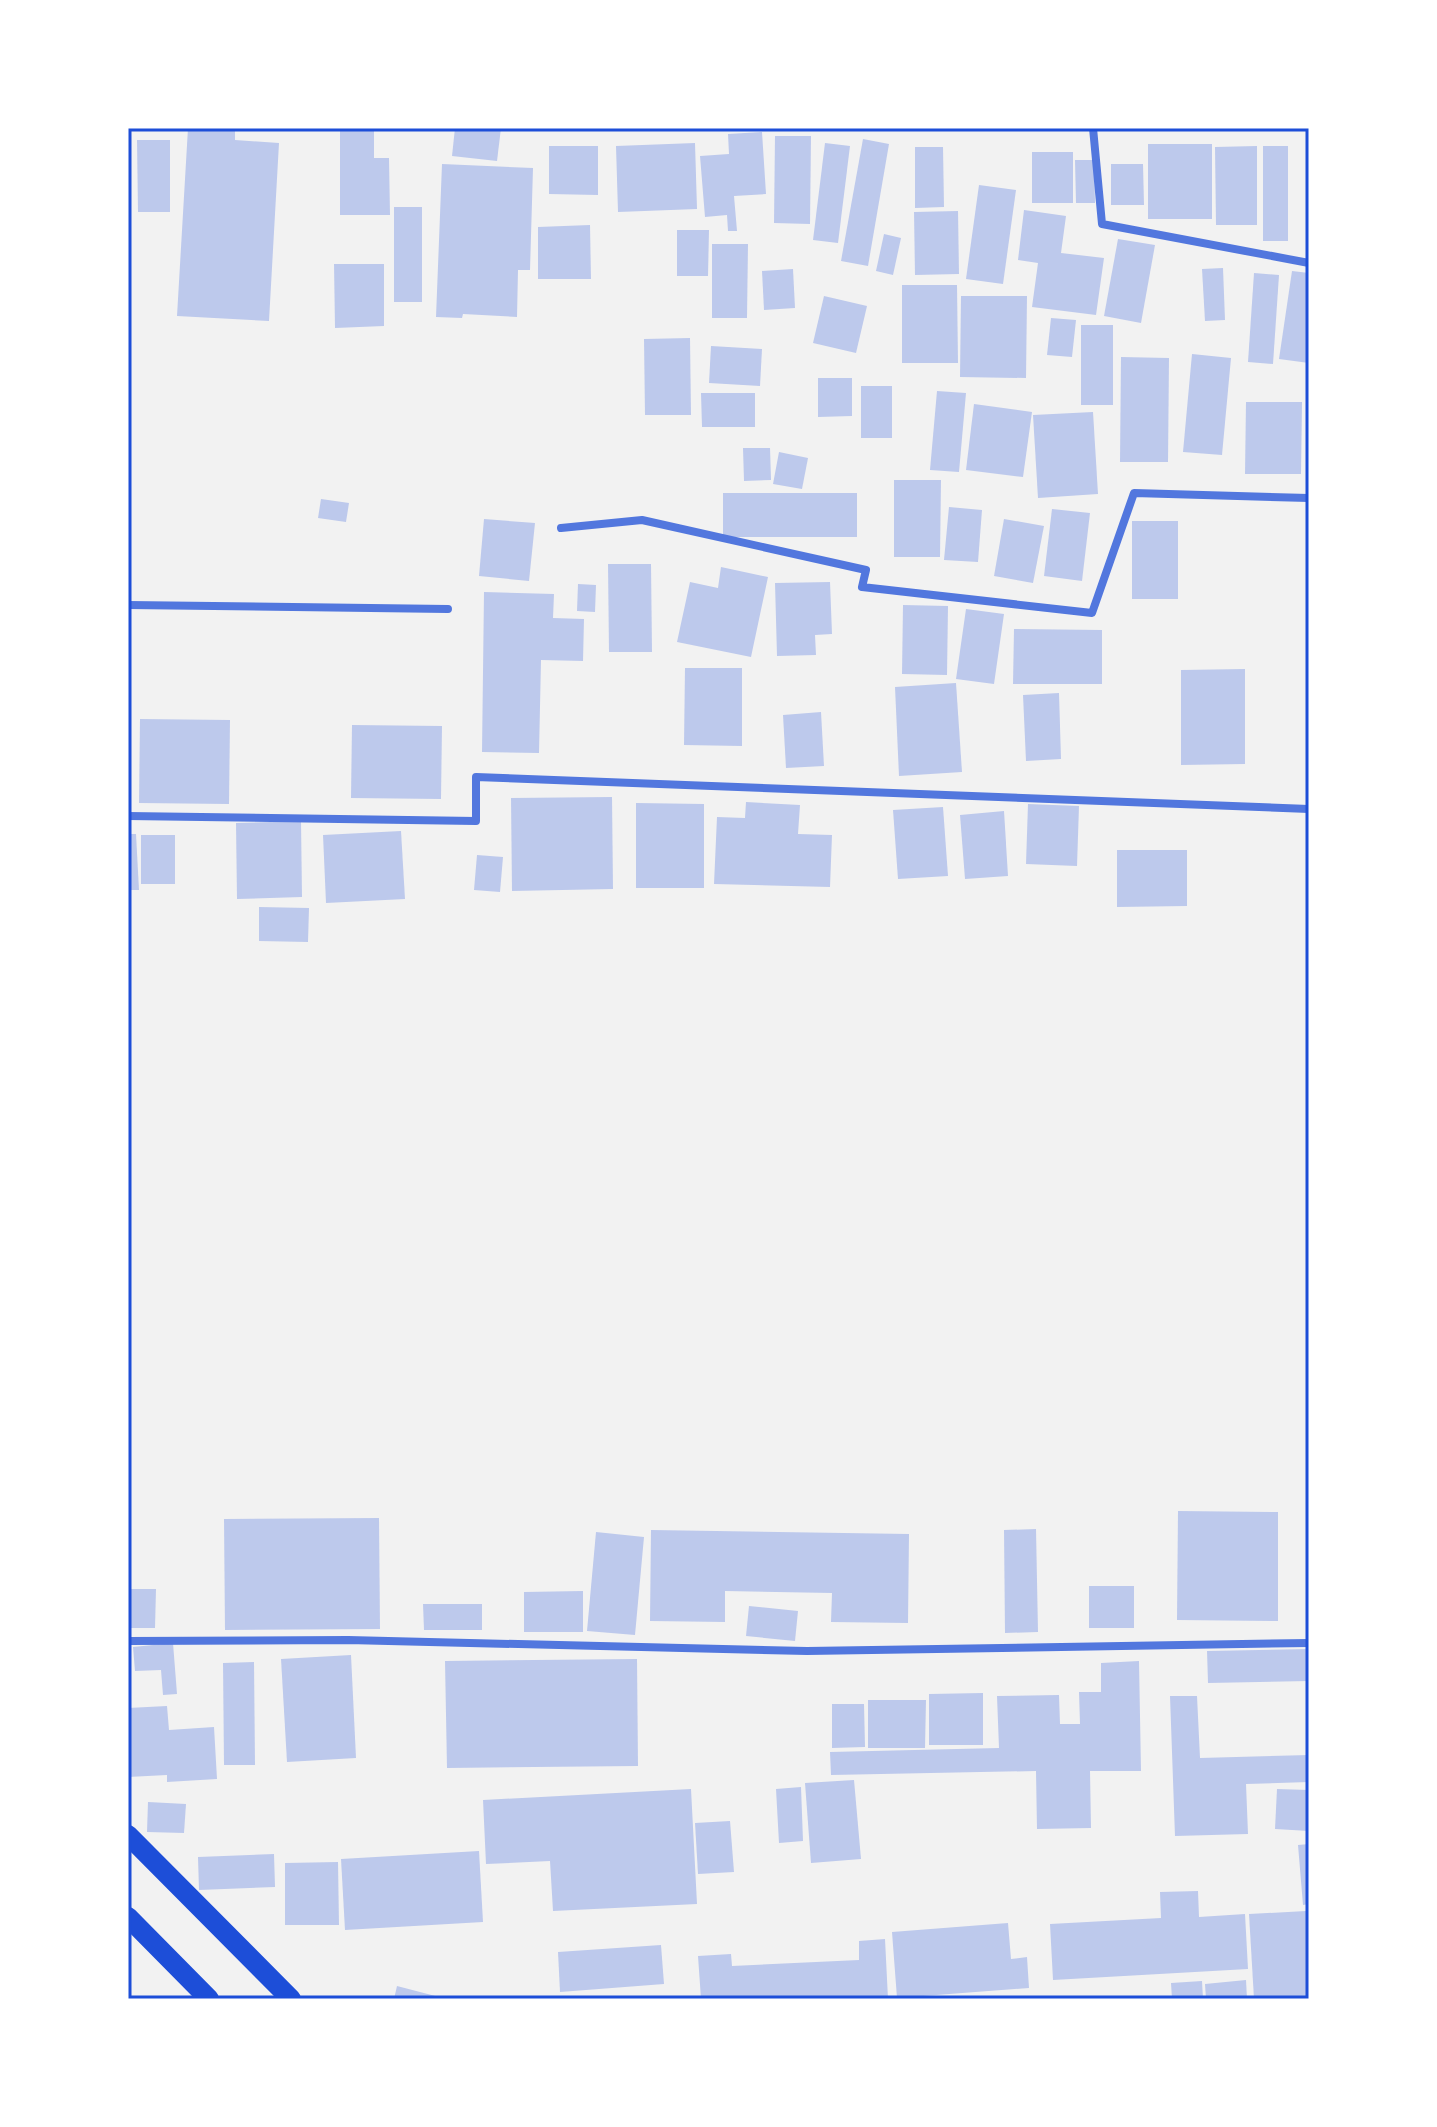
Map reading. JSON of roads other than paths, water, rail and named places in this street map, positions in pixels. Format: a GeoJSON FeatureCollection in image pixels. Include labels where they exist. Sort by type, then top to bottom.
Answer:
{"type":"FeatureCollection","features":[{"type":"Feature","properties":{"kind":"main road"},"geometry":{"type":"LineString","coordinates":[[128,1835],[291,1999]]}},
{"type":"Feature","properties":{"kind":"main road"},"geometry":{"type":"LineString","coordinates":[[128,1917],[209,1999]]}},
{"type":"Feature","properties":{"kind":"street"},"geometry":{"type":"LineString","coordinates":[[1093,128],[1102,224],[1309,263]]}},
{"type":"Feature","properties":{"kind":"street"},"geometry":{"type":"LineString","coordinates":[[561,528],[642,520],[866,570],[862,587],[1092,613],[1134,493],[1309,498]]}},
{"type":"Feature","properties":{"kind":"street"},"geometry":{"type":"LineString","coordinates":[[128,605],[448,609]]}},
{"type":"Feature","properties":{"kind":"street"},"geometry":{"type":"LineString","coordinates":[[128,816],[476,821],[476,777],[1309,809]]}},
{"type":"Feature","properties":{"kind":"street"},"geometry":{"type":"LineString","coordinates":[[128,1641],[348,1640],[807,1651],[1309,1643]]}}]}
